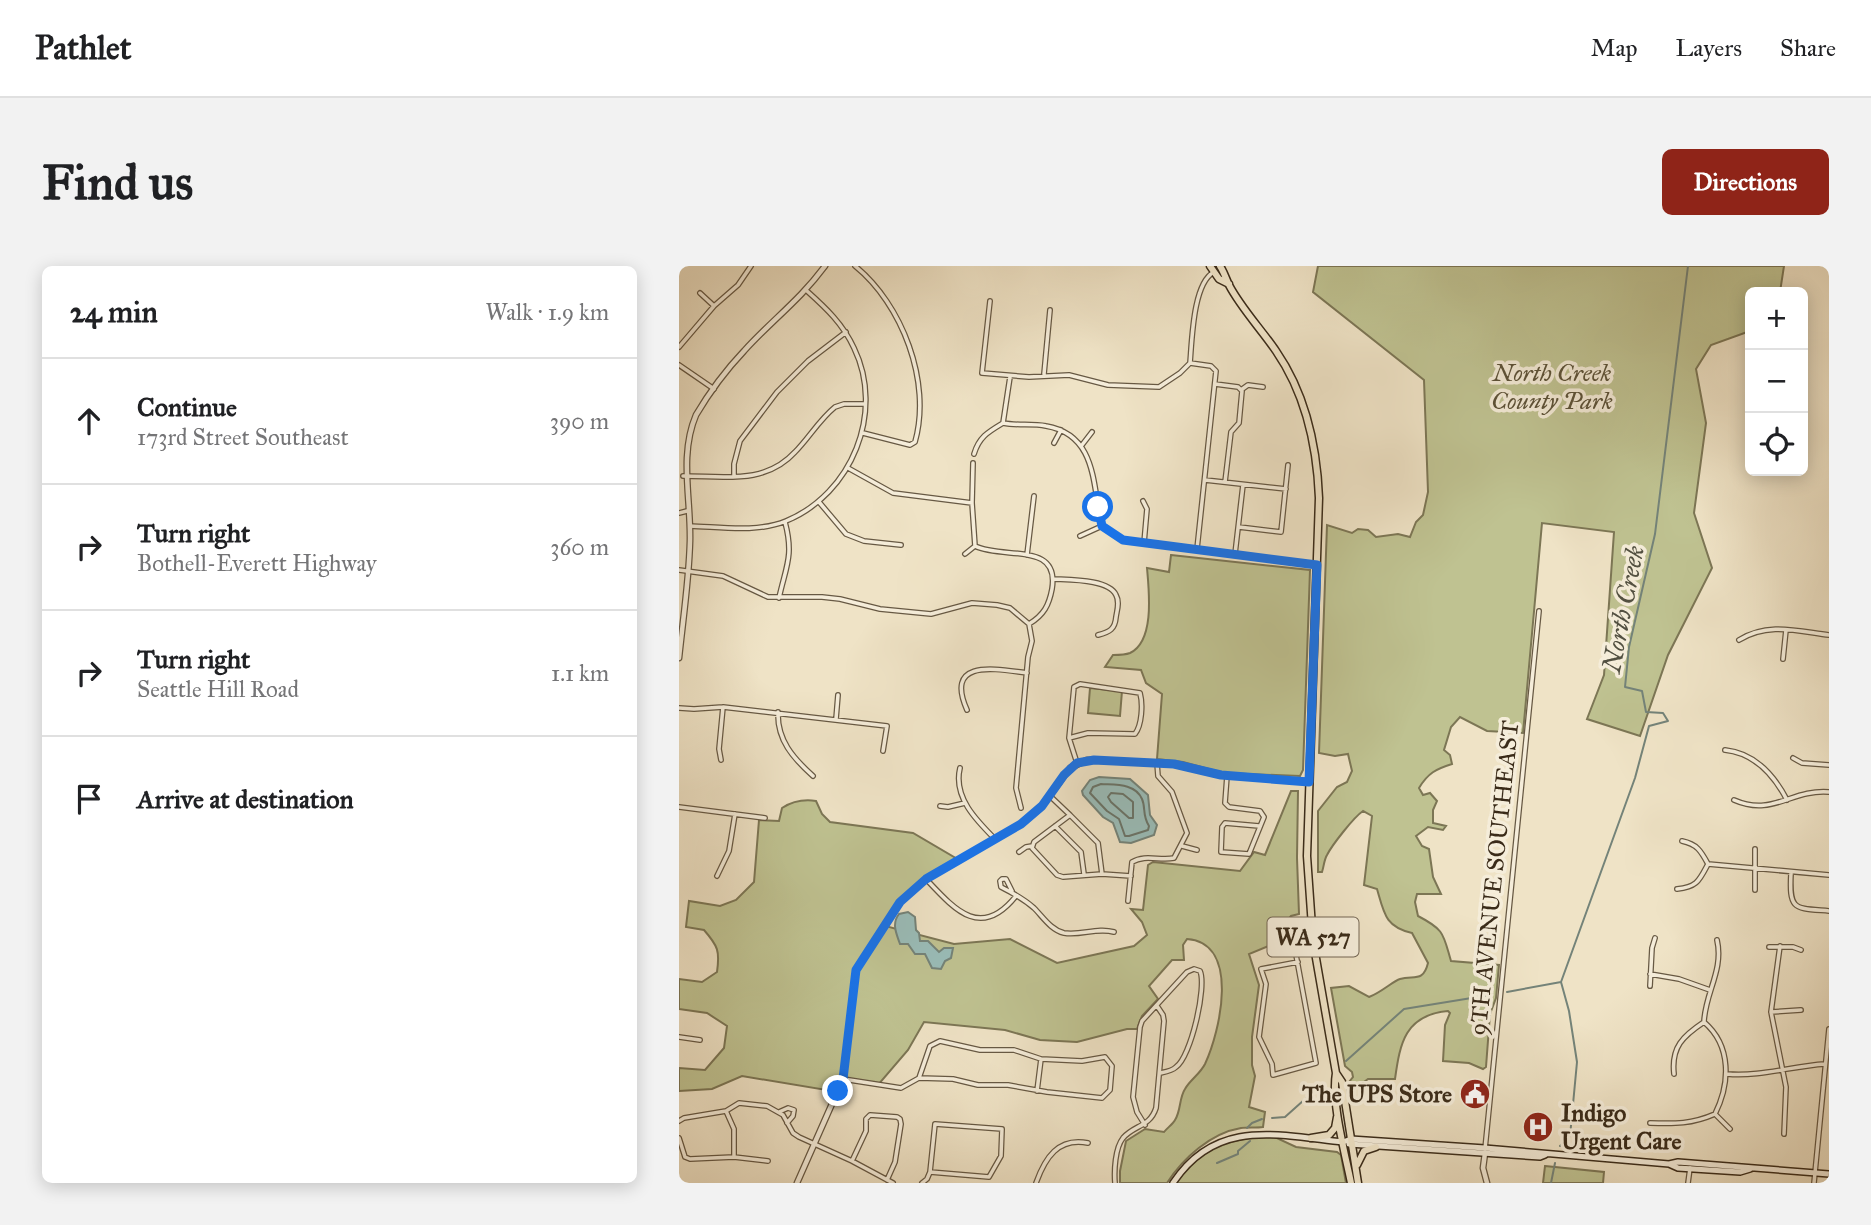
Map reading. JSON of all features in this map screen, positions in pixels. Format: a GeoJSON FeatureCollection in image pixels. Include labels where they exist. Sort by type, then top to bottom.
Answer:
{"type":"FeatureCollection","features":[{"type":"Feature","properties":{"kind":"main road","name":"WA 527"},"geometry":{"type":"LineString","coordinates":[[1220,266],[1229,285],[1285,366],[1309,426],[1318,477],[1307,856],[1310,913],[1351,1183]]}},
{"type":"Feature","properties":{"kind":"main road","name":"WA 527"},"geometry":{"type":"LineString","coordinates":[[1212,268],[1219,279],[1229,285]]}},
{"type":"Feature","properties":{"kind":"main road","name":"WA 527"},"geometry":{"type":"LineString","coordinates":[[1336,1073],[1342,1082],[1358,1183]]}},
{"type":"Feature","properties":{"kind":"main road"},"geometry":{"type":"LineString","coordinates":[[1311,1138],[1325,1137],[1333,1131],[1338,1108]]}},
{"type":"Feature","properties":{"kind":"main road"},"geometry":{"type":"LineString","coordinates":[[1173,1183],[1188,1163],[1199,1154],[1210,1146],[1233,1137],[1268,1134],[1343,1142],[1485,1151]]}},
{"type":"Feature","properties":{"kind":"main road"},"geometry":{"type":"LineString","coordinates":[[1352,1142],[1376,1147],[1540,1152],[1547,1155],[1740,1172],[1750,1169]]}},
{"type":"Feature","properties":{"kind":"main road"},"geometry":{"type":"LineString","coordinates":[[1356,1170],[1361,1154],[1376,1147]]}},
{"type":"Feature","properties":{"kind":"main road"},"geometry":{"type":"LineString","coordinates":[[1669,1164],[1678,1162],[1829,1174]]}},
{"type":"Feature","properties":{"kind":"street"},"geometry":{"type":"LineString","coordinates":[[680,343],[714,306],[739,285],[751,266]]}},
{"type":"Feature","properties":{"kind":"street"},"geometry":{"type":"LineString","coordinates":[[679,658],[689,526],[683,476],[688,431],[695,416],[744,351],[807,291],[825,266]]}},
{"type":"Feature","properties":{"kind":"street"},"geometry":{"type":"LineString","coordinates":[[856,266],[879,289],[903,327],[914,363],[919,399],[915,442],[910,444],[863,433]]}},
{"type":"Feature","properties":{"kind":"street"},"geometry":{"type":"LineString","coordinates":[[990,302],[982,373],[1010,376],[1069,375],[1128,387],[1159,387],[1190,363],[1200,289],[1212,268]]}},
{"type":"Feature","properties":{"kind":"street"},"geometry":{"type":"LineString","coordinates":[[689,526],[741,528],[785,522],[819,502],[848,468],[863,433],[865,383],[846,332],[807,291]]}},
{"type":"Feature","properties":{"kind":"street"},"geometry":{"type":"LineString","coordinates":[[700,293],[714,306]]}},
{"type":"Feature","properties":{"kind":"street"},"geometry":{"type":"LineString","coordinates":[[1043,375],[1050,310]]}},
{"type":"Feature","properties":{"kind":"street"},"geometry":{"type":"LineString","coordinates":[[734,477],[740,440],[777,392],[808,361],[846,332]]}},
{"type":"Feature","properties":{"kind":"street"},"geometry":{"type":"LineString","coordinates":[[1190,363],[1214,368],[1215,384],[1197,550]]}},
{"type":"Feature","properties":{"kind":"street"},"geometry":{"type":"LineString","coordinates":[[679,365],[714,389]]}},
{"type":"Feature","properties":{"kind":"street"},"geometry":{"type":"LineString","coordinates":[[1003,423],[1010,376]]}},
{"type":"Feature","properties":{"kind":"street"},"geometry":{"type":"LineString","coordinates":[[1128,387],[1129,378]]}},
{"type":"Feature","properties":{"kind":"street"},"geometry":{"type":"LineString","coordinates":[[1215,384],[1238,387],[1241,390]]}},
{"type":"Feature","properties":{"kind":"street"},"geometry":{"type":"LineString","coordinates":[[1241,390],[1248,386],[1263,387]]}},
{"type":"Feature","properties":{"kind":"street"},"geometry":{"type":"LineString","coordinates":[[1225,482],[1231,432],[1239,423],[1241,390]]}},
{"type":"Feature","properties":{"kind":"street"},"geometry":{"type":"LineString","coordinates":[[683,476],[760,475],[775,469],[794,454],[835,407],[865,404]]}},
{"type":"Feature","properties":{"kind":"street"},"geometry":{"type":"LineString","coordinates":[[974,454],[978,442],[986,433],[1003,423],[1019,426],[1043,425],[1061,430],[1081,445],[1092,466],[1102,526],[1123,540],[1317,565]]}},
{"type":"Feature","properties":{"kind":"street"},"geometry":{"type":"LineString","coordinates":[[1054,443],[1061,430]]}},
{"type":"Feature","properties":{"kind":"street"},"geometry":{"type":"LineString","coordinates":[[1081,445],[1092,432]]}},
{"type":"Feature","properties":{"kind":"street"},"geometry":{"type":"LineString","coordinates":[[973,463],[975,546]]}},
{"type":"Feature","properties":{"kind":"street"},"geometry":{"type":"LineString","coordinates":[[1238,527],[1281,532],[1288,465]]}},
{"type":"Feature","properties":{"kind":"street"},"geometry":{"type":"LineString","coordinates":[[848,468],[893,493],[972,503]]}},
{"type":"Feature","properties":{"kind":"street"},"geometry":{"type":"LineString","coordinates":[[1205,480],[1286,489]]}},
{"type":"Feature","properties":{"kind":"street"},"geometry":{"type":"LineString","coordinates":[[1235,554],[1243,485]]}},
{"type":"Feature","properties":{"kind":"street"},"geometry":{"type":"LineString","coordinates":[[1027,555],[1034,496]]}},
{"type":"Feature","properties":{"kind":"street"},"geometry":{"type":"LineString","coordinates":[[1143,501],[1147,509],[1144,543]]}},
{"type":"Feature","properties":{"kind":"street"},"geometry":{"type":"LineString","coordinates":[[819,502],[846,534],[864,541],[901,545]]}},
{"type":"Feature","properties":{"kind":"street"},"geometry":{"type":"LineString","coordinates":[[679,513],[687,512]]}},
{"type":"Feature","properties":{"kind":"street"},"geometry":{"type":"LineString","coordinates":[[779,598],[790,557],[790,542],[785,522]]}},
{"type":"Feature","properties":{"kind":"street"},"geometry":{"type":"LineString","coordinates":[[1080,536],[1102,526]]}},
{"type":"Feature","properties":{"kind":"street"},"geometry":{"type":"LineString","coordinates":[[975,546],[992,552],[1027,555],[1049,564],[1053,579],[1047,608],[1029,624]]}},
{"type":"Feature","properties":{"kind":"street"},"geometry":{"type":"LineString","coordinates":[[965,554],[975,546]]}},
{"type":"Feature","properties":{"kind":"street"},"geometry":{"type":"LineString","coordinates":[[679,570],[723,576],[758,593],[779,598],[822,597],[880,610],[931,614],[972,603],[1010,608],[1029,624],[1032,641],[1016,788],[1021,808]]}},
{"type":"Feature","properties":{"kind":"street"},"geometry":{"type":"LineString","coordinates":[[1053,579],[1103,584],[1114,591],[1118,603],[1115,626],[1109,632],[1098,635]]}},
{"type":"Feature","properties":{"kind":"street","name":"9TH AVENUE SOUTHEAST"},"geometry":{"type":"LineString","coordinates":[[1485,1151],[1539,611]]}},
{"type":"Feature","properties":{"kind":"street"},"geometry":{"type":"LineString","coordinates":[[1739,640],[1765,628],[1829,635]]}},
{"type":"Feature","properties":{"kind":"street"},"geometry":{"type":"LineString","coordinates":[[1783,659],[1786,630]]}},
{"type":"Feature","properties":{"kind":"street"},"geometry":{"type":"LineString","coordinates":[[967,710],[960,694],[961,686],[972,672],[979,668],[1027,673]]}},
{"type":"Feature","properties":{"kind":"street"},"geometry":{"type":"LineString","coordinates":[[1069,738],[1089,733],[1137,733],[1142,698],[1140,693],[1076,685],[1073,690],[1069,738],[1077,763]]}},
{"type":"Feature","properties":{"kind":"street"},"geometry":{"type":"LineString","coordinates":[[836,719],[838,695]]}},
{"type":"Feature","properties":{"kind":"street"},"geometry":{"type":"LineString","coordinates":[[679,708],[723,707],[887,726],[883,751]]}},
{"type":"Feature","properties":{"kind":"street"},"geometry":{"type":"LineString","coordinates":[[721,760],[719,749],[723,707]]}},
{"type":"Feature","properties":{"kind":"street"},"geometry":{"type":"LineString","coordinates":[[778,712],[779,734],[795,760],[813,776]]}},
{"type":"Feature","properties":{"kind":"street"},"geometry":{"type":"LineString","coordinates":[[1725,750],[1733,751],[1770,772],[1787,800]]}},
{"type":"Feature","properties":{"kind":"street"},"geometry":{"type":"LineString","coordinates":[[1793,758],[1803,763],[1829,765]]}},
{"type":"Feature","properties":{"kind":"street"},"geometry":{"type":"LineString","coordinates":[[797,1183],[843,1079],[856,970],[900,902],[926,879],[1021,824],[1042,806],[1064,775],[1077,763],[1094,760],[1157,763],[1189,766],[1209,774],[1309,782]]}},
{"type":"Feature","properties":{"kind":"street"},"geometry":{"type":"LineString","coordinates":[[1128,901],[1134,860],[1172,859],[1182,845],[1187,830],[1172,792],[1158,776],[1157,763]]}},
{"type":"Feature","properties":{"kind":"street"},"geometry":{"type":"LineString","coordinates":[[960,768],[958,778],[965,803],[972,817],[995,839]]}},
{"type":"Feature","properties":{"kind":"street"},"geometry":{"type":"LineString","coordinates":[[1227,776],[1225,803],[1229,807],[1263,812],[1264,817],[1249,854],[1221,852],[1222,827],[1225,823],[1259,826]]}},
{"type":"Feature","properties":{"kind":"street"},"geometry":{"type":"LineString","coordinates":[[1734,800],[1758,807],[1774,805],[1816,791],[1829,792]]}},
{"type":"Feature","properties":{"kind":"street"},"geometry":{"type":"LineString","coordinates":[[1050,796],[1098,843],[1102,874]]}},
{"type":"Feature","properties":{"kind":"street"},"geometry":{"type":"LineString","coordinates":[[940,806],[965,803]]}},
{"type":"Feature","properties":{"kind":"street"},"geometry":{"type":"LineString","coordinates":[[679,807],[765,818]]}},
{"type":"Feature","properties":{"kind":"street"},"geometry":{"type":"LineString","coordinates":[[717,876],[729,851],[734,814]]}},
{"type":"Feature","properties":{"kind":"street"},"geometry":{"type":"LineString","coordinates":[[1032,846],[1070,815]]}},
{"type":"Feature","properties":{"kind":"street"},"geometry":{"type":"LineString","coordinates":[[1055,826],[1081,852],[1084,874]]}},
{"type":"Feature","properties":{"kind":"street"},"geometry":{"type":"LineString","coordinates":[[1682,841],[1698,847],[1708,864]]}},
{"type":"Feature","properties":{"kind":"street"},"geometry":{"type":"LineString","coordinates":[[1182,845],[1197,850]]}},
{"type":"Feature","properties":{"kind":"street"},"geometry":{"type":"LineString","coordinates":[[1019,852],[1026,846],[1032,846]]}},
{"type":"Feature","properties":{"kind":"street"},"geometry":{"type":"LineString","coordinates":[[1032,846],[1059,877],[1084,874],[1131,876]]}},
{"type":"Feature","properties":{"kind":"street"},"geometry":{"type":"LineString","coordinates":[[1755,849],[1755,890]]}},
{"type":"Feature","properties":{"kind":"street"},"geometry":{"type":"LineString","coordinates":[[1708,864],[1829,875]]}},
{"type":"Feature","properties":{"kind":"street"},"geometry":{"type":"LineString","coordinates":[[1677,889],[1690,888],[1698,881],[1708,864]]}},
{"type":"Feature","properties":{"kind":"street"},"geometry":{"type":"LineString","coordinates":[[1791,872],[1790,897],[1795,905],[1829,911]]}},
{"type":"Feature","properties":{"kind":"street"},"geometry":{"type":"LineString","coordinates":[[926,879],[953,907],[974,918],[982,919],[999,914],[1017,895]]}},
{"type":"Feature","properties":{"kind":"street"},"geometry":{"type":"LineString","coordinates":[[1012,891],[1033,906],[1055,929],[1064,933],[1105,929],[1114,932]]}},
{"type":"Feature","properties":{"kind":"street"},"geometry":{"type":"LineString","coordinates":[[1650,986],[1651,948],[1655,938]]}},
{"type":"Feature","properties":{"kind":"street"},"geometry":{"type":"LineString","coordinates":[[1704,1022],[1705,1007],[1718,969],[1717,940]]}},
{"type":"Feature","properties":{"kind":"street"},"geometry":{"type":"LineString","coordinates":[[1294,944],[1298,962],[1316,1063],[1273,1075],[1272,1064],[1259,1037],[1266,984],[1261,969],[1298,962]]}},
{"type":"Feature","properties":{"kind":"street"},"geometry":{"type":"LineString","coordinates":[[1780,946],[1772,1012],[1786,1087],[1784,1134]]}},
{"type":"Feature","properties":{"kind":"street"},"geometry":{"type":"LineString","coordinates":[[1769,947],[1801,950]]}},
{"type":"Feature","properties":{"kind":"street"},"geometry":{"type":"LineString","coordinates":[[1145,1125],[1136,1107],[1133,1090],[1142,1021],[1189,970],[1200,971],[1204,981],[1182,1060],[1176,1068],[1160,1073]]}},
{"type":"Feature","properties":{"kind":"street"},"geometry":{"type":"LineString","coordinates":[[1650,974],[1679,979],[1710,989]]}},
{"type":"Feature","properties":{"kind":"street"},"geometry":{"type":"LineString","coordinates":[[1115,1183],[1114,1172],[1120,1143],[1129,1133],[1145,1125],[1154,1114],[1164,1021],[1157,1005]]}},
{"type":"Feature","properties":{"kind":"street"},"geometry":{"type":"LineString","coordinates":[[1772,1012],[1801,1010]]}},
{"type":"Feature","properties":{"kind":"street"},"geometry":{"type":"LineString","coordinates":[[1650,1123],[1681,1125],[1715,1114],[1722,1099],[1727,1074],[1720,1042],[1704,1022]]}},
{"type":"Feature","properties":{"kind":"street"},"geometry":{"type":"LineString","coordinates":[[1674,1074],[1673,1056],[1678,1043],[1687,1033],[1704,1022]]}},
{"type":"Feature","properties":{"kind":"street"},"geometry":{"type":"LineString","coordinates":[[1814,1183],[1829,1030]]}},
{"type":"Feature","properties":{"kind":"street"},"geometry":{"type":"LineString","coordinates":[[679,1037],[700,1040]]}},
{"type":"Feature","properties":{"kind":"street"},"geometry":{"type":"LineString","coordinates":[[843,1079],[901,1088],[919,1078],[953,1079],[978,1085],[1000,1084],[1102,1098],[1108,1093],[1112,1073],[1108,1059],[1098,1057],[1082,1061],[1041,1059],[1014,1050],[980,1050],[940,1041],[930,1046],[919,1078]]}},
{"type":"Feature","properties":{"kind":"street"},"geometry":{"type":"LineString","coordinates":[[1037,1091],[1041,1059]]}},
{"type":"Feature","properties":{"kind":"street"},"geometry":{"type":"LineString","coordinates":[[1727,1074],[1743,1075],[1825,1063]]}},
{"type":"Feature","properties":{"kind":"street"},"geometry":{"type":"LineString","coordinates":[[679,1121],[726,1111],[739,1103],[767,1106],[779,1112],[793,1133],[814,1146],[852,1161],[893,1183]]}},
{"type":"Feature","properties":{"kind":"street"},"geometry":{"type":"LineString","coordinates":[[779,1112],[788,1108],[794,1110],[787,1124]]}},
{"type":"Feature","properties":{"kind":"street"},"geometry":{"type":"LineString","coordinates":[[726,1111],[734,1129],[734,1157]]}},
{"type":"Feature","properties":{"kind":"street"},"geometry":{"type":"LineString","coordinates":[[1715,1114],[1730,1129]]}},
{"type":"Feature","properties":{"kind":"street"},"geometry":{"type":"LineString","coordinates":[[852,1161],[866,1132],[866,1119],[870,1115],[900,1119],[895,1162],[887,1180]]}},
{"type":"Feature","properties":{"kind":"street"},"geometry":{"type":"LineString","coordinates":[[922,1183],[930,1172],[935,1124],[1002,1129],[1001,1156],[989,1177],[930,1172]]}},
{"type":"Feature","properties":{"kind":"street"},"geometry":{"type":"LineString","coordinates":[[679,1138],[685,1157],[695,1160],[734,1157],[768,1161]]}},
{"type":"Feature","properties":{"kind":"street"},"geometry":{"type":"LineString","coordinates":[[1036,1183],[1046,1159],[1058,1147],[1073,1141],[1088,1143]]}},
{"type":"Feature","properties":{"kind":"street"},"geometry":{"type":"LineString","coordinates":[[1485,1151],[1483,1168],[1487,1183]]}},
{"type":"Feature","properties":{"kind":"street"},"geometry":{"type":"LineString","coordinates":[[1688,1183],[1690,1168]]}},
{"type":"Feature","properties":{"kind":"green space","name":"North Creek County Park"},"geometry":{"type":"Polygon","coordinates":[[[1318,266],[1784,266],[1781,287],[1745,287],[1745,333],[1711,345],[1696,369],[1706,423],[1694,513],[1712,568],[1668,655],[1640,736],[1587,719],[1604,675],[1614,532],[1542,523],[1523,733],[1487,731],[1460,717],[1451,727],[1444,750],[1450,755],[1452,764],[1433,772],[1419,788],[1423,795],[1430,793],[1437,801],[1433,810],[1433,823],[1446,826],[1443,830],[1428,827],[1416,836],[1422,846],[1429,849],[1433,877],[1441,894],[1417,894],[1415,902],[1418,916],[1442,934],[1451,961],[1499,965],[1496,998],[1490,1014],[1486,1067],[1483,1069],[1469,1063],[1443,1061],[1445,1025],[1450,1013],[1448,1011],[1422,1018],[1407,1033],[1399,1054],[1395,1079],[1368,1079],[1360,1085],[1352,1086],[1349,1082],[1353,1077],[1352,1072],[1345,1066],[1331,988],[1349,986],[1369,997],[1397,980],[1421,976],[1428,963],[1412,933],[1396,927],[1387,918],[1377,889],[1364,885],[1372,816],[1363,811],[1354,819],[1330,850],[1322,872],[1318,872],[1318,811],[1337,787],[1347,782],[1352,771],[1348,754],[1335,756],[1319,753],[1327,525],[1352,533],[1358,529],[1368,530],[1376,537],[1398,534],[1410,537],[1416,522],[1423,515],[1428,492],[1424,380],[1313,292],[1318,266]]]}},
{"type":"Feature","properties":{"kind":"green space"},"geometry":{"type":"Polygon","coordinates":[[[1171,555],[1310,570],[1303,770],[1300,776],[1224,773],[1183,762],[1157,759],[1162,694],[1146,683],[1141,670],[1105,667],[1113,655],[1124,655],[1138,647],[1149,615],[1147,568],[1169,572],[1171,555]]]}},
{"type":"Feature","properties":{"kind":"green space"},"geometry":{"type":"Polygon","coordinates":[[[1090,688],[1122,691],[1120,716],[1088,713],[1090,688]]]}},
{"type":"Feature","properties":{"kind":"green space"},"geometry":{"type":"Polygon","coordinates":[[[1291,791],[1298,791],[1299,914],[1291,916],[1271,945],[1249,954],[1259,985],[1252,1037],[1252,1065],[1255,1076],[1249,1107],[1265,1112],[1263,1127],[1241,1128],[1219,1135],[1190,1156],[1167,1183],[1120,1183],[1120,1171],[1126,1141],[1145,1129],[1164,1132],[1174,1122],[1183,1093],[1205,1064],[1211,1050],[1220,1011],[1220,972],[1215,956],[1204,944],[1187,939],[1183,945],[1184,960],[1172,960],[1149,986],[1158,999],[1142,1016],[1137,1029],[1127,1029],[1077,1042],[1040,1040],[1005,1030],[924,1022],[908,1050],[878,1085],[843,1079],[838,1092],[742,1076],[712,1089],[679,1091],[679,1068],[705,1070],[724,1048],[727,1026],[707,1013],[679,1009],[679,979],[702,982],[717,972],[718,965],[717,949],[704,930],[686,927],[689,901],[720,906],[736,900],[754,882],[759,820],[779,821],[782,808],[786,806],[798,801],[816,801],[822,814],[830,822],[913,833],[959,860],[918,888],[901,904],[885,926],[954,944],[1010,939],[1057,963],[1134,946],[1147,935],[1142,922],[1131,909],[1143,910],[1148,865],[1153,862],[1240,871],[1254,852],[1265,855],[1291,791]]]}},
{"type":"Feature","properties":{"kind":"green space"},"geometry":{"type":"Polygon","coordinates":[[[1268,1134],[1296,1147],[1337,1152],[1341,1155],[1346,1183],[1173,1183],[1210,1146],[1268,1134]]]}},
{"type":"Feature","properties":{"kind":"green space"},"geometry":{"type":"Polygon","coordinates":[[[1545,1166],[1604,1172],[1603,1183],[1543,1183],[1545,1166]]]}},
{"type":"Feature","properties":{"kind":"water"},"geometry":{"type":"Polygon","coordinates":[[[1099,777],[1130,779],[1148,795],[1150,815],[1157,825],[1154,835],[1131,843],[1120,842],[1113,823],[1103,817],[1083,795],[1082,791],[1090,780],[1099,777]]]}},
{"type":"Feature","properties":{"kind":"water"},"geometry":{"type":"Polygon","coordinates":[[[908,912],[915,917],[920,941],[928,941],[939,952],[944,948],[953,948],[951,958],[945,961],[941,969],[932,968],[925,954],[915,954],[908,944],[900,944],[895,922],[899,914],[908,912]]]}},
{"type":"Feature","properties":{"kind":"waterway","name":"North Creek"},"geometry":{"type":"LineString","coordinates":[[1560,1146],[1570,1136],[1577,1062],[1569,1011],[1561,982],[1635,778],[1649,726],[1668,721],[1663,713],[1646,712],[1642,691],[1625,687],[1629,647],[1655,534],[1688,266]]}},
{"type":"Feature","properties":{"kind":"waterway"},"geometry":{"type":"LineString","coordinates":[[1507,992],[1561,982]]}},
{"type":"Feature","properties":{"kind":"waterway"},"geometry":{"type":"LineString","coordinates":[[1346,1061],[1404,1009],[1490,995]]}},
{"type":"Feature","properties":{"kind":"waterway"},"geometry":{"type":"LineString","coordinates":[[1272,1118],[1285,1117],[1323,1083]]}},
{"type":"Feature","properties":{"kind":"waterway"},"geometry":{"type":"LineString","coordinates":[[1247,1128],[1262,1119]]}},
{"type":"Feature","properties":{"kind":"waterway"},"geometry":{"type":"LineString","coordinates":[[1217,1163],[1238,1154],[1250,1141]]}},
{"type":"Feature","properties":{"kind":"waterway","name":"North Creek"},"geometry":{"type":"LineString","coordinates":[[1551,1183],[1555,1163]]}},
{"type":"Feature","properties":{"kind":"place","name":"The UPS Store"},"geometry":{"type":"Point","coordinates":[1475,1094]}},
{"type":"Feature","properties":{"kind":"place","name":"Indigo Urgent Care"},"geometry":{"type":"Point","coordinates":[1538,1127]}},
{"type":"Feature","properties":{"kind":"route"},"geometry":{"type":"LineString","coordinates":[[838,1091],[843,1079],[856,970],[900,902],[926,879],[1021,824],[1042,806],[1064,775],[1077,763],[1094,760],[1174,764],[1189,766],[1209,774],[1309,782],[1317,565],[1123,540],[1102,526],[1098,507]]}}]}
